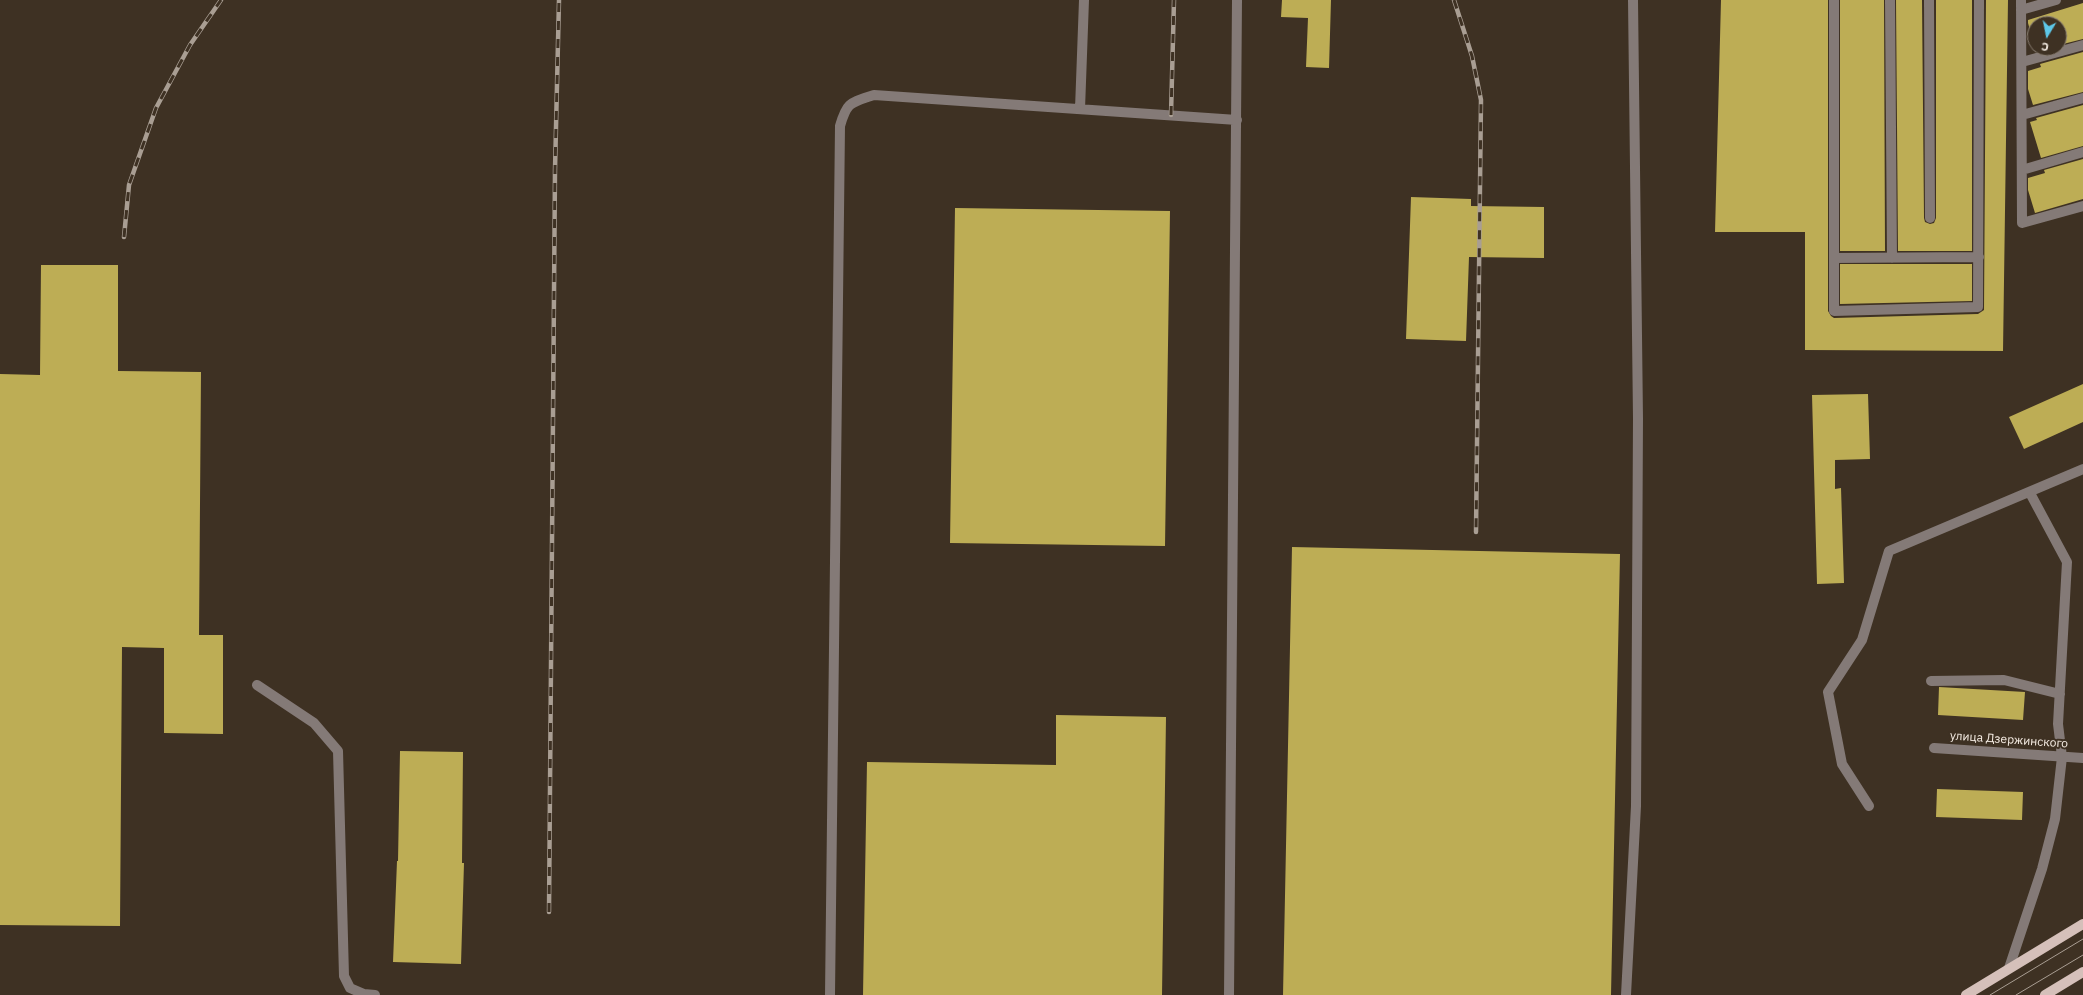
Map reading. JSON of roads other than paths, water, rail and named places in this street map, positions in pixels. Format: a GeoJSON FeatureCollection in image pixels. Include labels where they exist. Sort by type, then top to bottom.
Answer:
{"type":"FeatureCollection","features":[{"type":"Feature","properties":{"kind":"main road"},"geometry":{"type":"LineString","coordinates":[[1966,995],[2083,924]]}},
{"type":"Feature","properties":{"kind":"main road"},"geometry":{"type":"LineString","coordinates":[[2045,995],[2083,972]]}},
{"type":"Feature","properties":{"kind":"street"},"geometry":{"type":"LineString","coordinates":[[1080,109],[1084,0]]}},
{"type":"Feature","properties":{"kind":"street"},"geometry":{"type":"LineString","coordinates":[[1229,995],[1237,0]]}},
{"type":"Feature","properties":{"kind":"street"},"geometry":{"type":"LineString","coordinates":[[1626,995],[1636,806],[1638,418],[1633,0]]}},
{"type":"Feature","properties":{"kind":"street"},"geometry":{"type":"LineString","coordinates":[[1834,0],[1834,310],[1978,307],[1979,0]]}},
{"type":"Feature","properties":{"kind":"street"},"geometry":{"type":"LineString","coordinates":[[1890,0],[1892,258]]}},
{"type":"Feature","properties":{"kind":"street"},"geometry":{"type":"LineString","coordinates":[[1929,0],[1930,218]]}},
{"type":"Feature","properties":{"kind":"street"},"geometry":{"type":"LineString","coordinates":[[2056,0],[2021,5],[2022,223],[2083,206]]}},
{"type":"Feature","properties":{"kind":"street"},"geometry":{"type":"LineString","coordinates":[[2022,62],[2083,45]]}},
{"type":"Feature","properties":{"kind":"street"},"geometry":{"type":"LineString","coordinates":[[830,995],[840,126],[845,109],[854,102],[874,96],[1237,120]]}},
{"type":"Feature","properties":{"kind":"street"},"geometry":{"type":"LineString","coordinates":[[2022,115],[2083,98]]}},
{"type":"Feature","properties":{"kind":"street"},"geometry":{"type":"LineString","coordinates":[[2022,170],[2083,152]]}},
{"type":"Feature","properties":{"kind":"street"},"geometry":{"type":"LineString","coordinates":[[1834,258],[1979,257]]}},
{"type":"Feature","properties":{"kind":"street"},"geometry":{"type":"LineString","coordinates":[[1869,806],[1842,764],[1828,692],[1862,640],[1889,550],[2030,493],[2083,469]]}},
{"type":"Feature","properties":{"kind":"street"},"geometry":{"type":"LineString","coordinates":[[2009,968],[2042,869],[2055,819],[2062,757],[2058,724],[2066,562],[2030,493]]}},
{"type":"Feature","properties":{"kind":"street"},"geometry":{"type":"LineString","coordinates":[[1931,681],[2004,680],[2060,694]]}},
{"type":"Feature","properties":{"kind":"street"},"geometry":{"type":"LineString","coordinates":[[257,685],[314,723],[338,750],[344,976],[350,988],[364,994],[375,995]]}},
{"type":"Feature","properties":{"kind":"street","name":"улица Дзержинского"},"geometry":{"type":"LineString","coordinates":[[1934,748],[2083,758]]}},
{"type":"Feature","properties":{"kind":"tram line"},"geometry":{"type":"LineString","coordinates":[[1990,995],[2083,939]]}},
{"type":"Feature","properties":{"kind":"tram line"},"geometry":{"type":"LineString","coordinates":[[2016,995],[2083,955]]}},
{"type":"Feature","properties":{"kind":"railway"},"geometry":{"type":"LineString","coordinates":[[124,237],[129,185],[156,108],[190,45],[221,0]]}},
{"type":"Feature","properties":{"kind":"railway"},"geometry":{"type":"LineString","coordinates":[[549,912],[555,170],[559,0]]}},
{"type":"Feature","properties":{"kind":"railway"},"geometry":{"type":"LineString","coordinates":[[1171,115],[1174,0]]}},
{"type":"Feature","properties":{"kind":"railway"},"geometry":{"type":"LineString","coordinates":[[1454,0],[1472,56],[1481,100],[1476,532]]}}]}
